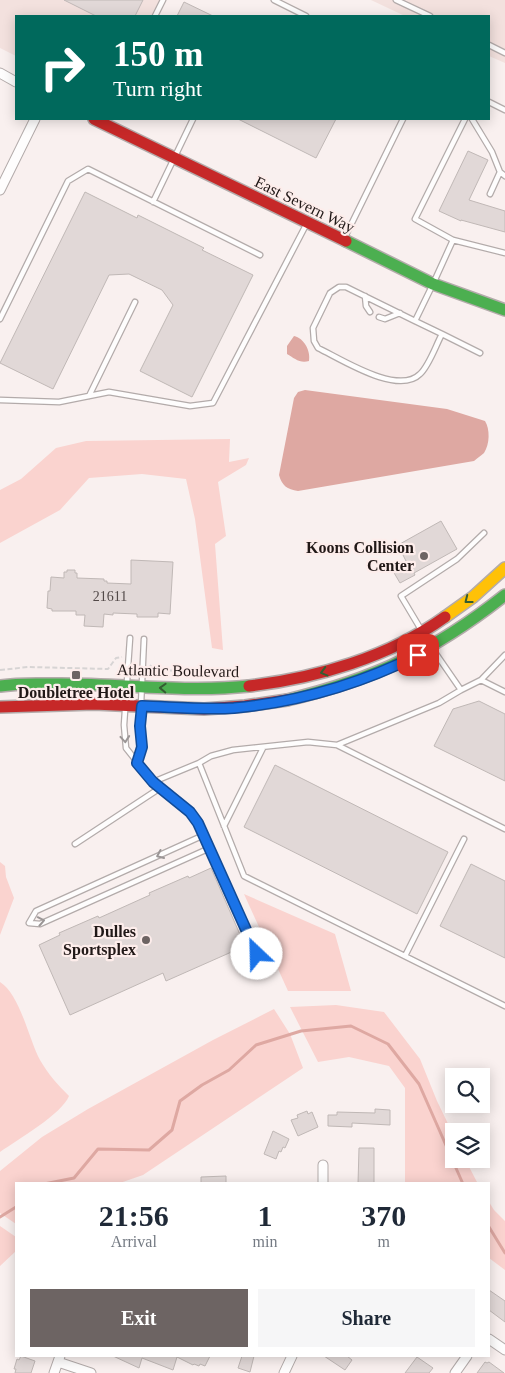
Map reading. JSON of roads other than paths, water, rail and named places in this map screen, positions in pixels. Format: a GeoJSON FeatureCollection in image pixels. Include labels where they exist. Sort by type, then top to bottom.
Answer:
{"type":"FeatureCollection","features":[{"type":"Feature","properties":{"kind":"main road","name":"East Severn Way"},"geometry":{"type":"LineString","coordinates":[[98,120],[433,284],[505,310]]}},
{"type":"Feature","properties":{"kind":"main road","name":"Atlantic Boulevard"},"geometry":{"type":"LineString","coordinates":[[0,686],[62,684],[216,689],[244,688],[285,682],[333,670],[361,660],[423,632],[463,604],[505,568]]}},
{"type":"Feature","properties":{"kind":"main road"},"geometry":{"type":"LineString","coordinates":[[0,707],[77,703],[202,709],[233,708],[300,698],[355,682],[432,648],[479,616],[505,595]]}},
{"type":"Feature","properties":{"kind":"street"},"geometry":{"type":"LineString","coordinates":[[0,73],[15,81]]}},
{"type":"Feature","properties":{"kind":"street"},"geometry":{"type":"LineString","coordinates":[[0,190],[4,177],[34,120]]}},
{"type":"Feature","properties":{"kind":"street"},"geometry":{"type":"LineString","coordinates":[[322,1165],[323,1182]]}},
{"type":"Feature","properties":{"kind":"street"},"geometry":{"type":"LineString","coordinates":[[490,1340],[505,1350]]}},
{"type":"Feature","properties":{"kind":"street"},"geometry":{"type":"LineString","coordinates":[[284,1373],[292,1357]]}},
{"type":"Feature","properties":{"kind":"street"},"geometry":{"type":"LineString","coordinates":[[455,1373],[466,1357]]}},
{"type":"Feature","properties":{"kind":"street"},"geometry":{"type":"LineString","coordinates":[[54,1373],[59,1359],[91,1373]]}},
{"type":"Feature","properties":{"kind":"lane"},"geometry":{"type":"LineString","coordinates":[[156,15],[163,0]]}},
{"type":"Feature","properties":{"kind":"lane"},"geometry":{"type":"LineString","coordinates":[[274,0],[304,15]]}},
{"type":"Feature","properties":{"kind":"lane"},"geometry":{"type":"LineString","coordinates":[[396,0],[428,15]]}},
{"type":"Feature","properties":{"kind":"lane"},"geometry":{"type":"LineString","coordinates":[[490,46],[505,53]]}},
{"type":"Feature","properties":{"kind":"lane"},"geometry":{"type":"LineString","coordinates":[[490,102],[505,110]]}},
{"type":"Feature","properties":{"kind":"lane"},"geometry":{"type":"LineString","coordinates":[[153,202],[192,120]]}},
{"type":"Feature","properties":{"kind":"lane"},"geometry":{"type":"LineString","coordinates":[[342,241],[402,120]]}},
{"type":"Feature","properties":{"kind":"lane"},"geometry":{"type":"LineString","coordinates":[[465,120],[416,219],[453,240],[505,253]]}},
{"type":"Feature","properties":{"kind":"lane"},"geometry":{"type":"LineString","coordinates":[[473,120],[492,152],[500,172],[505,176]]}},
{"type":"Feature","properties":{"kind":"lane"},"geometry":{"type":"LineString","coordinates":[[0,319],[68,181],[88,169],[260,254]]}},
{"type":"Feature","properties":{"kind":"lane"},"geometry":{"type":"LineString","coordinates":[[490,194],[500,172]]}},
{"type":"Feature","properties":{"kind":"lane"},"geometry":{"type":"LineString","coordinates":[[0,400],[59,402],[109,392],[190,406],[213,403],[307,223]]}},
{"type":"Feature","properties":{"kind":"lane"},"geometry":{"type":"LineString","coordinates":[[415,321],[453,240]]}},
{"type":"Feature","properties":{"kind":"lane"},"geometry":{"type":"LineString","coordinates":[[442,334],[423,372],[415,379],[405,381],[388,380],[360,369],[318,348],[314,341],[313,328],[330,293],[339,287],[346,287],[400,314],[442,334],[480,353]]}},
{"type":"Feature","properties":{"kind":"lane"},"geometry":{"type":"LineString","coordinates":[[365,296],[366,306],[370,312]]}},
{"type":"Feature","properties":{"kind":"lane"},"geometry":{"type":"LineString","coordinates":[[89,396],[135,302]]}},
{"type":"Feature","properties":{"kind":"lane"},"geometry":{"type":"LineString","coordinates":[[379,317],[385,319],[400,314]]}},
{"type":"Feature","properties":{"kind":"lane"},"geometry":{"type":"LineString","coordinates":[[461,690],[432,648],[401,596],[457,559],[484,533]]}},
{"type":"Feature","properties":{"kind":"lane"},"geometry":{"type":"LineString","coordinates":[[130,638],[124,725],[126,748],[153,782],[190,812],[204,835],[257,954]]}},
{"type":"Feature","properties":{"kind":"lane"},"geometry":{"type":"LineString","coordinates":[[137,763],[142,747],[140,726],[144,639]]}},
{"type":"Feature","properties":{"kind":"lane"},"geometry":{"type":"LineString","coordinates":[[337,745],[439,703],[481,680],[504,657]]}},
{"type":"Feature","properties":{"kind":"lane"},"geometry":{"type":"LineString","coordinates":[[481,680],[505,692]]}},
{"type":"Feature","properties":{"kind":"lane"},"geometry":{"type":"LineString","coordinates":[[153,782],[199,763],[210,756],[233,750],[308,742],[337,745],[505,829]]}},
{"type":"Feature","properties":{"kind":"lane"},"geometry":{"type":"LineString","coordinates":[[224,826],[263,748]]}},
{"type":"Feature","properties":{"kind":"lane"},"geometry":{"type":"LineString","coordinates":[[199,763],[244,876],[505,1006]]}},
{"type":"Feature","properties":{"kind":"lane"},"geometry":{"type":"LineString","coordinates":[[75,844],[160,788]]}},
{"type":"Feature","properties":{"kind":"lane"},"geometry":{"type":"LineString","coordinates":[[204,835],[36,911],[29,923],[40,924],[210,848]]}},
{"type":"Feature","properties":{"kind":"lane"},"geometry":{"type":"LineString","coordinates":[[405,956],[464,839]]}},
{"type":"Feature","properties":{"kind":"waterway"},"geometry":{"type":"LineString","coordinates":[[54,1182],[74,1178],[98,1149],[149,1150],[172,1130],[180,1101],[202,1085],[229,1070],[256,1045],[301,1031],[351,1026],[388,1044],[419,1084],[462,1182]]}},
{"type":"Feature","properties":{"kind":"waterway"},"geometry":{"type":"LineString","coordinates":[[0,1217],[15,1208]]}},
{"type":"Feature","properties":{"kind":"waterway"},"geometry":{"type":"LineString","coordinates":[[490,1229],[505,1253]]}},
{"type":"Feature","properties":{"kind":"place","name":"Koons Collision Center"},"geometry":{"type":"Point","coordinates":[424,556]}},
{"type":"Feature","properties":{"kind":"place","name":"Doubletree Hotel"},"geometry":{"type":"Point","coordinates":[76,675]}},
{"type":"Feature","properties":{"kind":"place","name":"Dulles Sportsplex"},"geometry":{"type":"Point","coordinates":[146,940]}}]}
